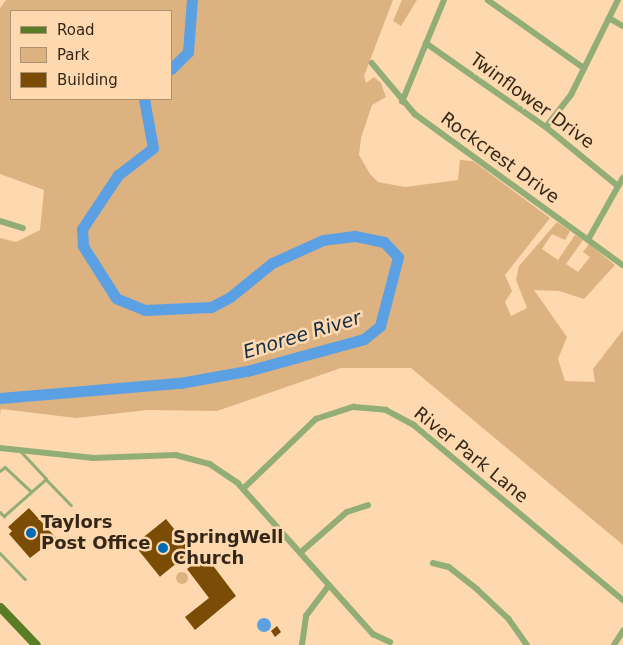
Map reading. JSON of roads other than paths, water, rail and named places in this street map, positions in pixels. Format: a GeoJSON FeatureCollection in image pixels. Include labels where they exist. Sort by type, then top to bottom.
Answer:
{"type":"FeatureCollection","features":[{"type":"Feature","properties":{"kind":"main road"},"geometry":{"type":"LineString","coordinates":[[0,607],[36,645]]}},
{"type":"Feature","properties":{"kind":"street"},"geometry":{"type":"LineString","coordinates":[[402,102],[444,0]]}},
{"type":"Feature","properties":{"kind":"street"},"geometry":{"type":"LineString","coordinates":[[488,0],[584,68]]}},
{"type":"Feature","properties":{"kind":"street"},"geometry":{"type":"LineString","coordinates":[[546,127],[584,68],[618,0]]}},
{"type":"Feature","properties":{"kind":"street"},"geometry":{"type":"LineString","coordinates":[[609,18],[623,26]]}},
{"type":"Feature","properties":{"kind":"street","name":"Twinflower Drive"},"geometry":{"type":"LineString","coordinates":[[426,43],[546,127],[618,186]]}},
{"type":"Feature","properties":{"kind":"street","name":"Rockcrest Drive"},"geometry":{"type":"LineString","coordinates":[[372,63],[402,102],[623,265]]}},
{"type":"Feature","properties":{"kind":"street"},"geometry":{"type":"LineString","coordinates":[[588,240],[623,178]]}},
{"type":"Feature","properties":{"kind":"street"},"geometry":{"type":"LineString","coordinates":[[0,222],[23,228]]}},
{"type":"Feature","properties":{"kind":"street","name":"River Park Lane"},"geometry":{"type":"LineString","coordinates":[[243,489],[316,419],[347,408],[386,410],[414,425],[623,600]]}},
{"type":"Feature","properties":{"kind":"street"},"geometry":{"type":"LineString","coordinates":[[0,448],[17,448],[93,458],[188,456],[218,468],[243,489],[373,634],[390,642]]}},
{"type":"Feature","properties":{"kind":"street"},"geometry":{"type":"LineString","coordinates":[[300,554],[347,512],[368,505]]}},
{"type":"Feature","properties":{"kind":"street"},"geometry":{"type":"LineString","coordinates":[[433,563],[449,567],[476,589],[509,619],[526,645]]}},
{"type":"Feature","properties":{"kind":"street"},"geometry":{"type":"LineString","coordinates":[[302,645],[306,616],[329,586]]}},
{"type":"Feature","properties":{"kind":"street"},"geometry":{"type":"LineString","coordinates":[[614,645],[623,631]]}},
{"type":"Feature","properties":{"kind":"lane"},"geometry":{"type":"LineString","coordinates":[[17,448],[71,505]]}},
{"type":"Feature","properties":{"kind":"lane"},"geometry":{"type":"LineString","coordinates":[[0,471],[5,467],[31,491]]}},
{"type":"Feature","properties":{"kind":"lane"},"geometry":{"type":"LineString","coordinates":[[0,512],[4,516],[46,479]]}},
{"type":"Feature","properties":{"kind":"lane"},"geometry":{"type":"LineString","coordinates":[[1,555],[25,579]]}},
{"type":"Feature","properties":{"kind":"water"},"geometry":{"type":"Polygon","coordinates":[[[261,618],[267,618],[271,625],[267,632],[261,632],[257,628],[257,622],[261,618]]]}},
{"type":"Feature","properties":{"kind":"waterway","name":"Enoree River"},"geometry":{"type":"LineString","coordinates":[[172,68],[188,52],[192,0]]}},
{"type":"Feature","properties":{"kind":"waterway","name":"Enoree River"},"geometry":{"type":"LineString","coordinates":[[0,398],[180,383],[247,371],[364,339],[380,326],[398,257],[384,242],[355,236],[323,240],[272,263],[230,297],[211,307],[145,310],[116,298],[83,246],[82,229],[118,175],[153,148],[144,100]]}},
{"type":"Feature","properties":{"kind":"place","name":"Taylors Post Office"},"geometry":{"type":"Point","coordinates":[31,533]}},
{"type":"Feature","properties":{"kind":"place","name":"SpringWell Church"},"geometry":{"type":"Point","coordinates":[163,548]}}]}
